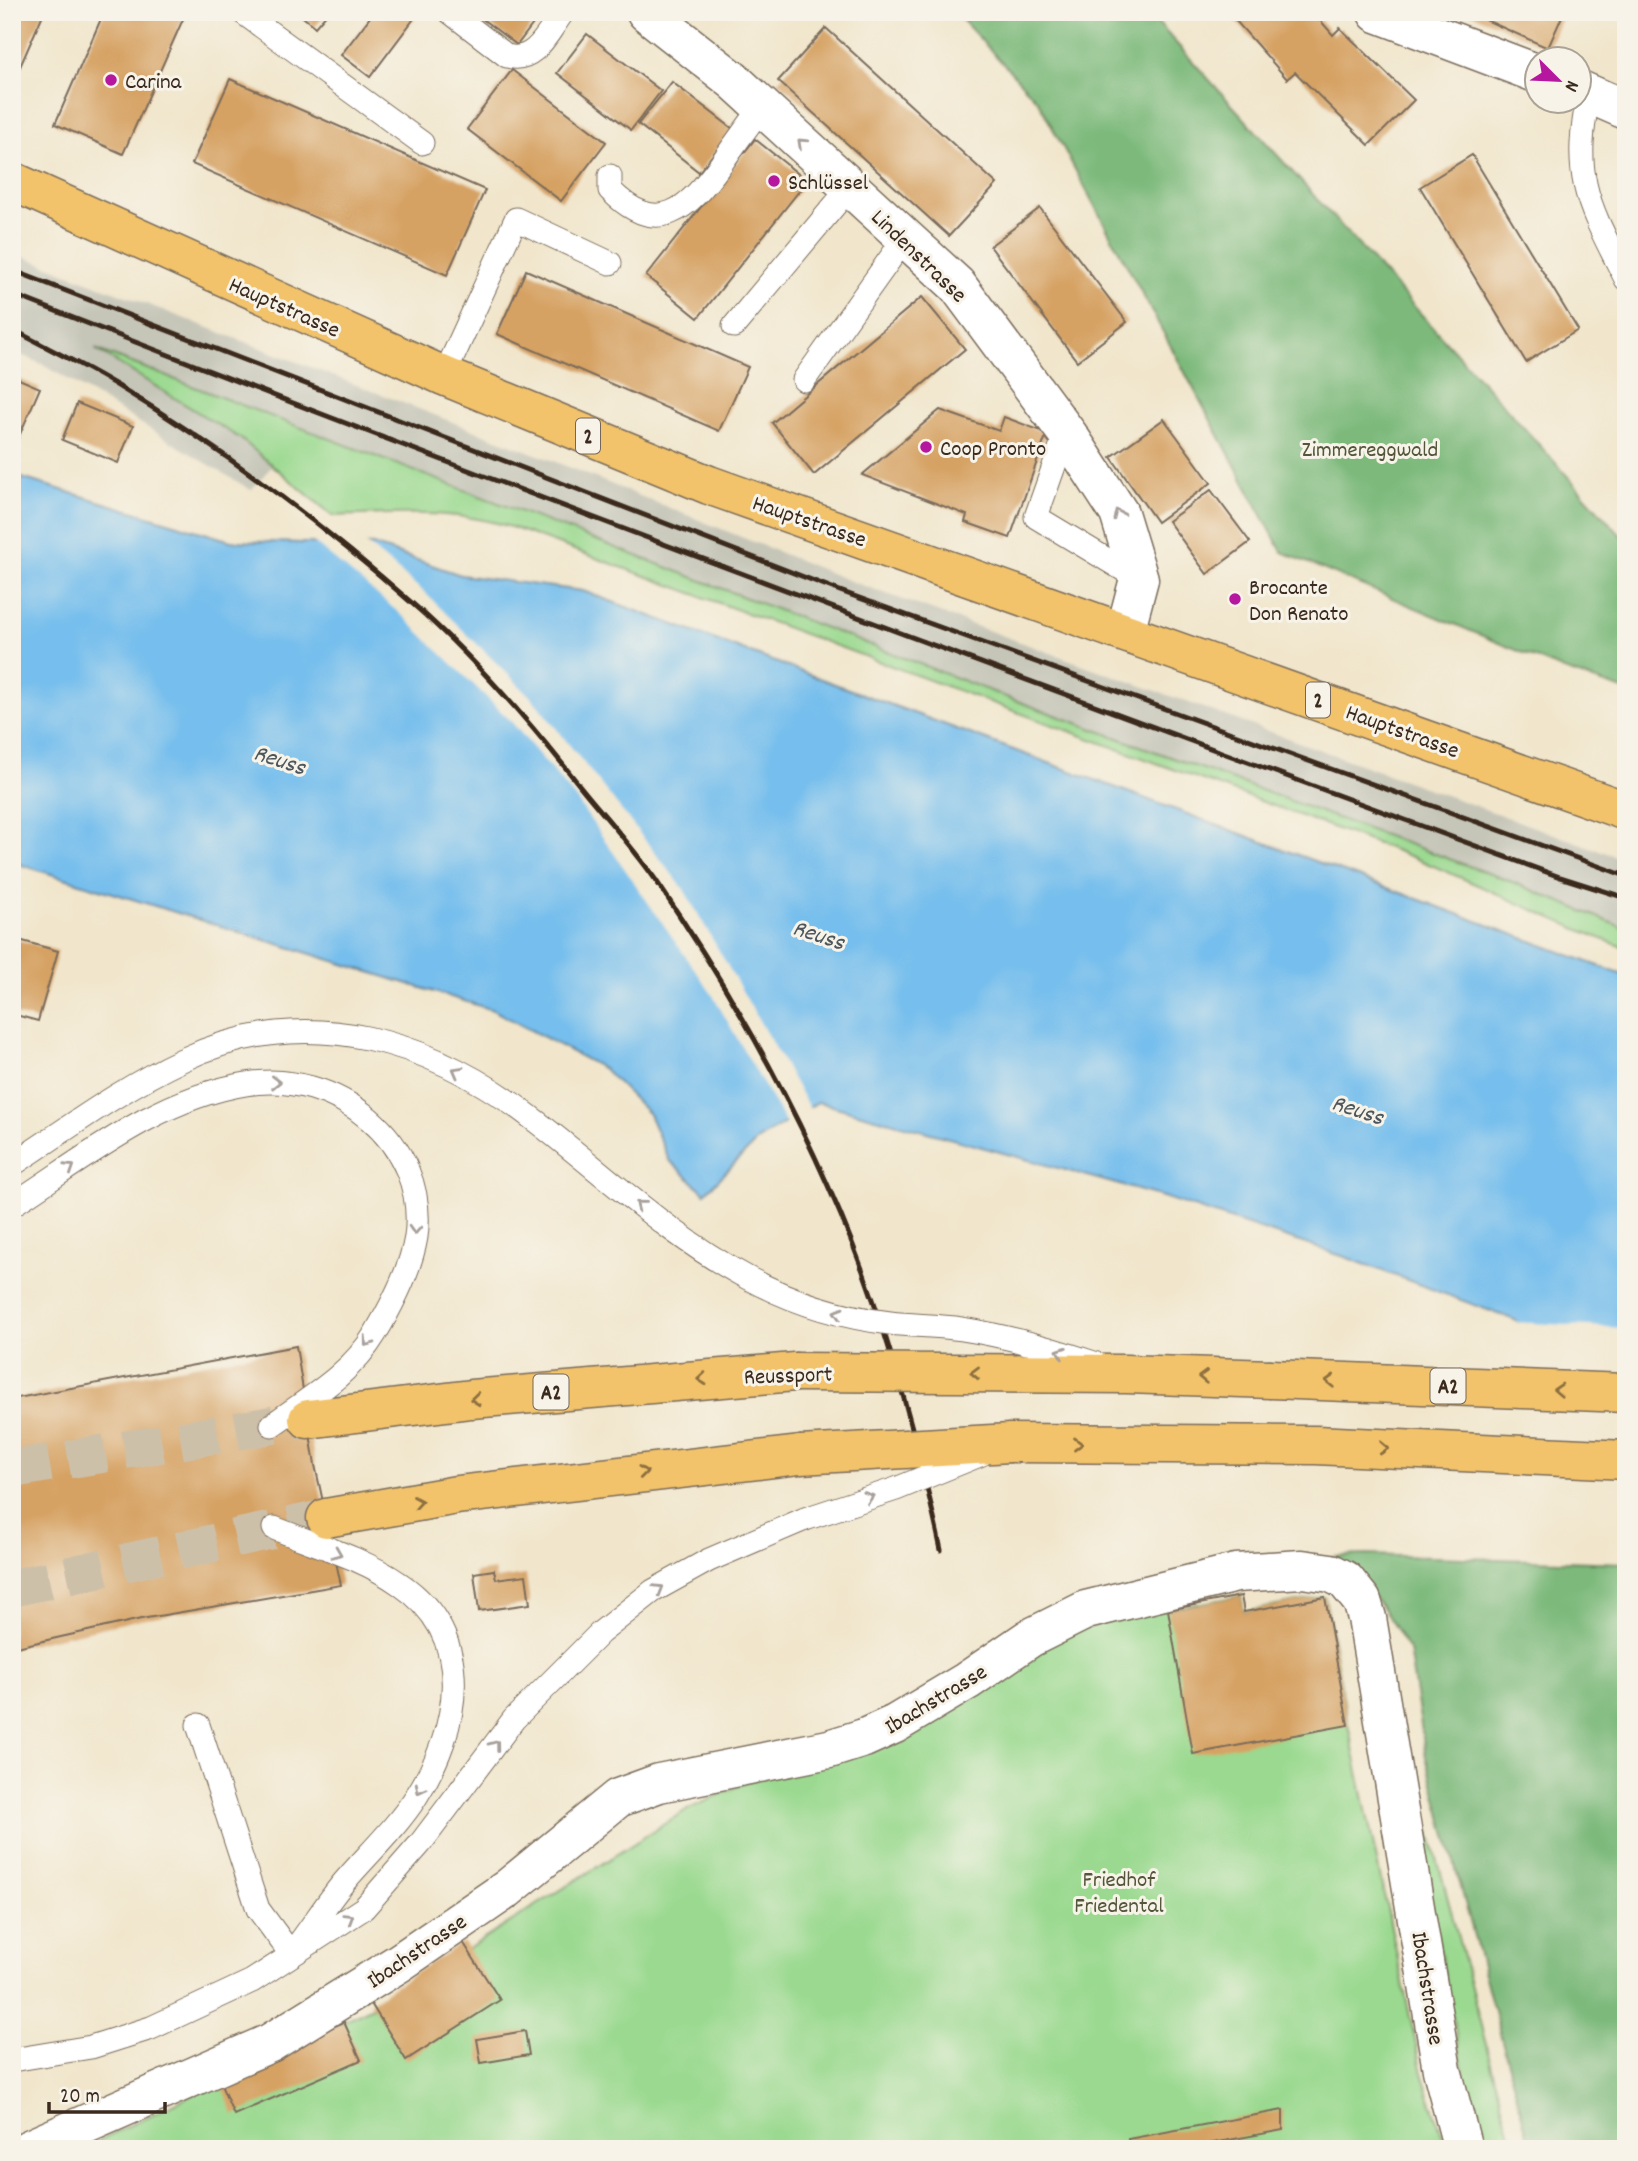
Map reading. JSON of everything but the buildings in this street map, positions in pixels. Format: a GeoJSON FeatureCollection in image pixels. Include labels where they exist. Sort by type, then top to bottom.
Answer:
{"type":"FeatureCollection","features":[{"type":"Feature","properties":{"kind":"main road","name":"Hauptstrasse"},"geometry":{"type":"LineString","coordinates":[[12,181],[444,376],[709,485],[1626,811]]}},
{"type":"Feature","properties":{"kind":"main road","name":"Reussport"},"geometry":{"type":"LineString","coordinates":[[290,1422],[471,1399],[794,1371],[1126,1374],[1626,1393]]}},
{"type":"Feature","properties":{"kind":"main road"},"geometry":{"type":"LineString","coordinates":[[326,1518],[457,1494],[800,1455],[1010,1443],[1316,1446],[1626,1460]]}},
{"type":"Feature","properties":{"kind":"street","name":"Lindenstrasse"},"geometry":{"type":"LineString","coordinates":[[646,12],[762,107],[957,285],[1069,436],[1119,513],[1139,579]]}},
{"type":"Feature","properties":{"kind":"street"},"geometry":{"type":"LineString","coordinates":[[1377,13],[1522,68]]}},
{"type":"Feature","properties":{"kind":"street"},"geometry":{"type":"LineString","coordinates":[[1592,95],[1626,110]]}},
{"type":"Feature","properties":{"kind":"street"},"geometry":{"type":"LineString","coordinates":[[1125,632],[1139,579]]}},
{"type":"Feature","properties":{"kind":"street","name":"Ibachstrasse"},"geometry":{"type":"LineString","coordinates":[[29,2149],[270,2043],[399,1964],[507,1889],[618,1798],[659,1783],[829,1749],[864,1738],[929,1705],[1030,1638],[1086,1610],[1236,1573],[1302,1569],[1331,1573],[1345,1580],[1362,1601],[1367,1618],[1442,2070],[1462,2149]]}},
{"type":"Feature","properties":{"kind":"lane"},"geometry":{"type":"LineString","coordinates":[[242,12],[422,143]]}},
{"type":"Feature","properties":{"kind":"lane"},"geometry":{"type":"LineString","coordinates":[[450,12],[507,56],[516,58],[533,52],[563,12]]}},
{"type":"Feature","properties":{"kind":"lane"},"geometry":{"type":"LineString","coordinates":[[610,176],[610,190],[624,205],[652,217],[676,212],[698,195],[762,107]]}},
{"type":"Feature","properties":{"kind":"lane"},"geometry":{"type":"LineString","coordinates":[[1582,116],[1580,168],[1591,209],[1626,279]]}},
{"type":"Feature","properties":{"kind":"lane"},"geometry":{"type":"LineString","coordinates":[[734,326],[850,187]]}},
{"type":"Feature","properties":{"kind":"lane"},"geometry":{"type":"LineString","coordinates":[[444,376],[516,219],[610,263]]}},
{"type":"Feature","properties":{"kind":"lane"},"geometry":{"type":"LineString","coordinates":[[804,380],[905,239]]}},
{"type":"Feature","properties":{"kind":"lane"},"geometry":{"type":"LineString","coordinates":[[1069,436],[1060,449],[1036,517],[1139,579]]}},
{"type":"Feature","properties":{"kind":"lane"},"geometry":{"type":"LineString","coordinates":[[12,1166],[72,1125],[182,1060],[237,1039],[282,1031],[326,1030],[367,1037],[408,1049],[450,1066],[497,1094],[535,1120],[672,1232],[771,1290],[850,1316],[890,1323],[959,1328],[1008,1338],[1126,1374]]}},
{"type":"Feature","properties":{"kind":"lane"},"geometry":{"type":"LineString","coordinates":[[12,1205],[145,1119],[211,1092],[247,1083],[288,1082],[317,1088],[347,1101],[373,1121],[392,1142],[406,1170],[415,1203],[416,1237],[400,1282],[374,1335],[335,1379],[290,1422]]}},
{"type":"Feature","properties":{"kind":"lane"},"geometry":{"type":"LineString","coordinates":[[12,2060],[91,2048],[151,2028],[252,1981],[364,1908],[420,1844],[514,1719],[600,1633],[653,1591],[709,1560],[804,1519],[896,1489],[1010,1443]]}},
{"type":"Feature","properties":{"kind":"lane"},"geometry":{"type":"LineString","coordinates":[[274,1528],[365,1565],[400,1584],[417,1598],[438,1623],[452,1650],[454,1683],[451,1713],[441,1747],[417,1796],[342,1885],[291,1954]]}},
{"type":"Feature","properties":{"kind":"lane"},"geometry":{"type":"LineString","coordinates":[[198,1726],[258,1909],[291,1954]]}},
{"type":"Feature","properties":{"kind":"shaded area"},"geometry":{"type":"Polygon","coordinates":[[[12,252],[551,460],[845,579],[1626,860],[1626,929],[1515,883],[1006,697],[100,351],[241,439],[273,465],[251,490],[44,365],[12,351],[12,252]]]}},
{"type":"Feature","properties":{"kind":"green space","name":"Zimmereggwald"},"geometry":{"type":"Polygon","coordinates":[[[955,12],[1161,12],[1157,22],[1626,541],[1626,691],[1564,670],[1282,552],[1038,101],[955,12]]]}},
{"type":"Feature","properties":{"kind":"green space"},"geometry":{"type":"Polygon","coordinates":[[[95,349],[1006,697],[1515,883],[1626,929],[1626,948],[1394,850],[514,528],[468,517],[446,515],[333,516],[241,439],[95,349]]]}},
{"type":"Feature","properties":{"kind":"green space"},"geometry":{"type":"Polygon","coordinates":[[[1336,1556],[1626,1563],[1626,2149],[1531,2149],[1426,1757],[1409,1650],[1382,1607],[1336,1556]]]}},
{"type":"Feature","properties":{"kind":"green space","name":"Friedhof Friedental"},"geometry":{"type":"Polygon","coordinates":[[[1241,1596],[1244,1612],[1325,1597],[1348,1725],[1422,2073],[1447,2149],[81,2149],[391,1998],[685,1811],[1080,1625],[1241,1596]]]}},
{"type":"Feature","properties":{"kind":"green space"},"geometry":{"type":"Polygon","coordinates":[[[1412,1787],[1417,1787],[1430,1832],[1514,2149],[1478,2149],[1431,1904],[1412,1787]]]}},
{"type":"Feature","properties":{"kind":"water","name":"Reuss"},"geometry":{"type":"Polygon","coordinates":[[[12,475],[231,541],[373,545],[461,575],[583,591],[1626,976],[1626,1416],[1515,1320],[1345,1257],[1163,1197],[818,1102],[758,1140],[705,1193],[669,1160],[649,1114],[604,1069],[493,1010],[12,862],[12,475]]]}},
{"type":"Feature","properties":{"kind":"pier"},"geometry":{"type":"Polygon","coordinates":[[[311,540],[363,541],[425,593],[532,698],[683,888],[811,1111],[787,1126],[712,994],[576,799],[510,720],[404,617],[311,540]]]}},
{"type":"Feature","properties":{"kind":"pier"},"geometry":{"type":"Polygon","coordinates":[[[1512,1322],[1626,1328],[1626,1419],[1623,1418],[1512,1322]]]}},
{"type":"Feature","properties":{"kind":"tunnel"},"geometry":{"type":"LineString","coordinates":[[12,1469],[308,1419]]}},
{"type":"Feature","properties":{"kind":"tunnel"},"geometry":{"type":"LineString","coordinates":[[12,1588],[326,1518]]}},
{"type":"Feature","properties":{"kind":"railway"},"geometry":{"type":"LineString","coordinates":[[12,270],[840,591],[1626,876]]}},
{"type":"Feature","properties":{"kind":"railway"},"geometry":{"type":"LineString","coordinates":[[12,294],[785,590],[1560,877],[1626,898]]}},
{"type":"Feature","properties":{"kind":"railway"},"geometry":{"type":"LineString","coordinates":[[12,329],[105,378],[195,435],[307,516],[378,574],[436,625],[501,691],[646,867],[716,973],[772,1070],[844,1222],[898,1376],[941,1550]]}},
{"type":"Feature","properties":{"kind":"place","name":"Carina"},"geometry":{"type":"Point","coordinates":[111,80]}},
{"type":"Feature","properties":{"kind":"place","name":"Schlüssel"},"geometry":{"type":"Point","coordinates":[774,181]}},
{"type":"Feature","properties":{"kind":"place","name":"Coop Pronto"},"geometry":{"type":"Point","coordinates":[926,447]}},
{"type":"Feature","properties":{"kind":"place","name":"Brocante Don Renato"},"geometry":{"type":"Point","coordinates":[1235,599]}}]}
